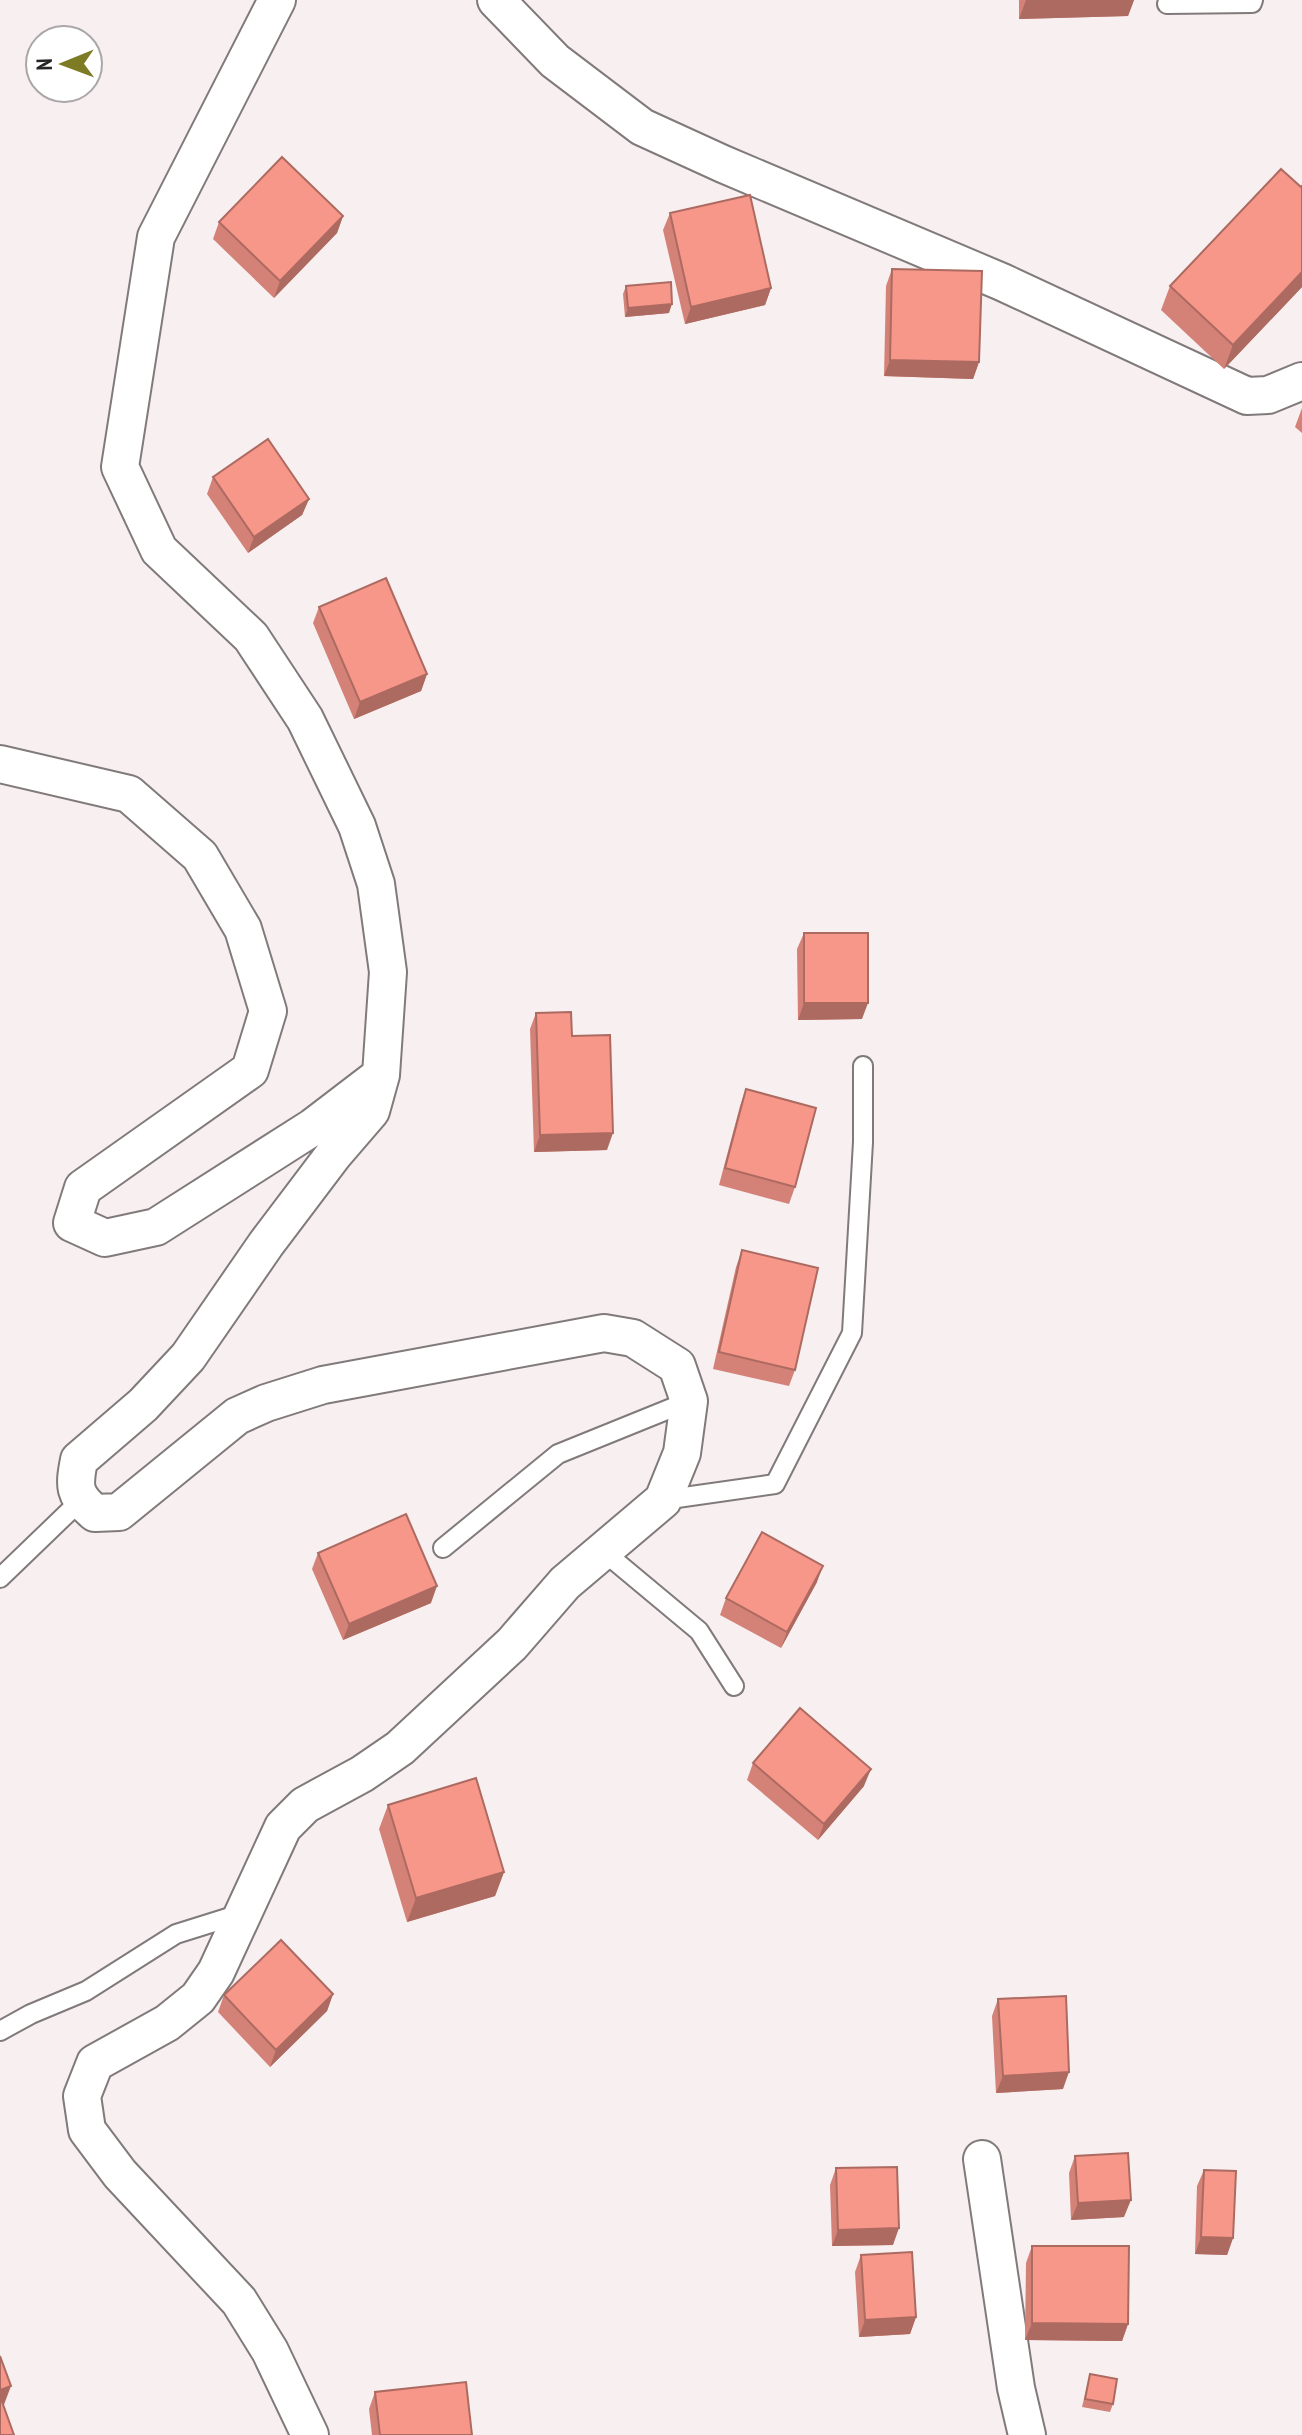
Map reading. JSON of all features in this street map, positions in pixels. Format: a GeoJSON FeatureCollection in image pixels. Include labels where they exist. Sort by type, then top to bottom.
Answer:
{"type":"FeatureCollection","features":[{"type":"Feature","properties":{"kind":"street"},"geometry":{"type":"LineString","coordinates":[[277,0],[156,237],[120,467],[159,550],[251,637],[259,649],[305,719],[357,826],[376,884],[388,972],[381,1075],[371,1111],[334,1154],[275,1233],[188,1357],[143,1405],[79,1460],[75,1484],[80,1501],[95,1513],[119,1512],[237,1416],[266,1403],[323,1385],[604,1333],[633,1338],[677,1366],[689,1401],[682,1453],[663,1500],[565,1583],[512,1644],[400,1748],[362,1774],[305,1805],[283,1827],[216,1972],[198,1998],[167,2023],[95,2063],[82,2096],[87,2130],[120,2174],[239,2301],[270,2351],[310,2435]]}},
{"type":"Feature","properties":{"kind":"street"},"geometry":{"type":"LineString","coordinates":[[496,0],[555,61],[642,127],[1002,282],[1247,396],[1268,395],[1302,381]]}},
{"type":"Feature","properties":{"kind":"street"},"geometry":{"type":"LineString","coordinates":[[0,764],[129,794],[200,856],[243,929],[268,1011],[250,1070],[83,1188],[72,1223],[105,1238],[156,1227],[313,1127],[381,1075]]}},
{"type":"Feature","properties":{"kind":"street"},"geometry":{"type":"LineString","coordinates":[[982,2159],[1016,2388],[1027,2435]]}},
{"type":"Feature","properties":{"kind":"lane"},"geometry":{"type":"LineString","coordinates":[[1167,4],[1252,3],[1253,0]]}},
{"type":"Feature","properties":{"kind":"lane"},"geometry":{"type":"LineString","coordinates":[[663,1500],[775,1484],[852,1333],[863,1142],[863,1066]]}},
{"type":"Feature","properties":{"kind":"lane"},"geometry":{"type":"LineString","coordinates":[[443,1548],[558,1454],[689,1401]]}},
{"type":"Feature","properties":{"kind":"lane"},"geometry":{"type":"LineString","coordinates":[[0,1578],[80,1501]]}},
{"type":"Feature","properties":{"kind":"lane"},"geometry":{"type":"LineString","coordinates":[[603,1551],[699,1631],[734,1686]]}},
{"type":"Feature","properties":{"kind":"lane"},"geometry":{"type":"LineString","coordinates":[[0,2031],[86,1991],[176,1934],[245,1912]]}},
{"type":"Feature","properties":{"kind":"building"},"geometry":{"type":"Polygon","coordinates":[[[282,157],[343,216],[280,281],[219,222],[282,157]]]}},
{"type":"Feature","properties":{"kind":"building"},"geometry":{"type":"Polygon","coordinates":[[[1281,169],[1302,186],[1302,272],[1233,345],[1170,286],[1281,169]]]}},
{"type":"Feature","properties":{"kind":"building"},"geometry":{"type":"Polygon","coordinates":[[[750,195],[771,288],[691,307],[670,213],[750,195]]]}},
{"type":"Feature","properties":{"kind":"building"},"geometry":{"type":"Polygon","coordinates":[[[892,269],[982,271],[979,362],[890,360],[892,269]]]}},
{"type":"Feature","properties":{"kind":"building"},"geometry":{"type":"Polygon","coordinates":[[[671,282],[672,304],[628,308],[626,286],[671,282]]]}},
{"type":"Feature","properties":{"kind":"building"},"geometry":{"type":"Polygon","coordinates":[[[268,439],[309,499],[254,537],[213,477],[268,439]]]}},
{"type":"Feature","properties":{"kind":"building"},"geometry":{"type":"Polygon","coordinates":[[[386,578],[427,674],[360,702],[319,607],[386,578]]]}},
{"type":"Feature","properties":{"kind":"building"},"geometry":{"type":"Polygon","coordinates":[[[804,933],[868,933],[868,1003],[804,1003],[804,933]]]}},
{"type":"Feature","properties":{"kind":"building"},"geometry":{"type":"Polygon","coordinates":[[[571,1012],[572,1036],[610,1035],[613,1133],[540,1135],[536,1013],[571,1012]]]}},
{"type":"Feature","properties":{"kind":"building"},"geometry":{"type":"Polygon","coordinates":[[[746,1089],[816,1108],[795,1187],[725,1168],[746,1089]]]}},
{"type":"Feature","properties":{"kind":"building"},"geometry":{"type":"Polygon","coordinates":[[[742,1250],[818,1268],[795,1370],[719,1352],[742,1250]]]}},
{"type":"Feature","properties":{"kind":"building"},"geometry":{"type":"Polygon","coordinates":[[[406,1514],[437,1586],[349,1624],[318,1553],[406,1514]]]}},
{"type":"Feature","properties":{"kind":"building"},"geometry":{"type":"Polygon","coordinates":[[[762,1532],[823,1566],[787,1632],[726,1598],[762,1532]]]}},
{"type":"Feature","properties":{"kind":"building"},"geometry":{"type":"Polygon","coordinates":[[[800,1708],[871,1769],[824,1824],[753,1763],[800,1708]]]}},
{"type":"Feature","properties":{"kind":"building"},"geometry":{"type":"Polygon","coordinates":[[[476,1778],[504,1872],[416,1898],[388,1805],[476,1778]]]}},
{"type":"Feature","properties":{"kind":"building"},"geometry":{"type":"Polygon","coordinates":[[[281,1940],[333,1994],[276,2050],[224,1995],[281,1940]]]}},
{"type":"Feature","properties":{"kind":"building"},"geometry":{"type":"Polygon","coordinates":[[[1066,1996],[1069,2072],[1003,2076],[998,1999],[1066,1996]]]}},
{"type":"Feature","properties":{"kind":"building"},"geometry":{"type":"Polygon","coordinates":[[[1128,2153],[1131,2200],[1078,2203],[1075,2156],[1128,2153]]]}},
{"type":"Feature","properties":{"kind":"building"},"geometry":{"type":"Polygon","coordinates":[[[897,2167],[899,2228],[838,2230],[836,2168],[897,2167]]]}},
{"type":"Feature","properties":{"kind":"building"},"geometry":{"type":"Polygon","coordinates":[[[1204,2170],[1236,2171],[1233,2238],[1201,2237],[1204,2170]]]}},
{"type":"Feature","properties":{"kind":"building"},"geometry":{"type":"Polygon","coordinates":[[[1032,2246],[1129,2246],[1128,2324],[1032,2323],[1032,2246]]]}},
{"type":"Feature","properties":{"kind":"building"},"geometry":{"type":"Polygon","coordinates":[[[912,2252],[916,2317],[865,2320],[861,2255],[912,2252]]]}},
{"type":"Feature","properties":{"kind":"building"},"geometry":{"type":"Polygon","coordinates":[[[0,2356],[11,2386],[0,2390],[0,2356]]]}},
{"type":"Feature","properties":{"kind":"building"},"geometry":{"type":"Polygon","coordinates":[[[1090,2374],[1117,2379],[1113,2404],[1085,2399],[1090,2374]]]}},
{"type":"Feature","properties":{"kind":"building"},"geometry":{"type":"Polygon","coordinates":[[[466,2382],[472,2435],[380,2435],[375,2392],[466,2382]]]}},
{"type":"Feature","properties":{"kind":"building"},"geometry":{"type":"Polygon","coordinates":[[[0,2396],[14,2435],[0,2435],[0,2396]]]}}]}
